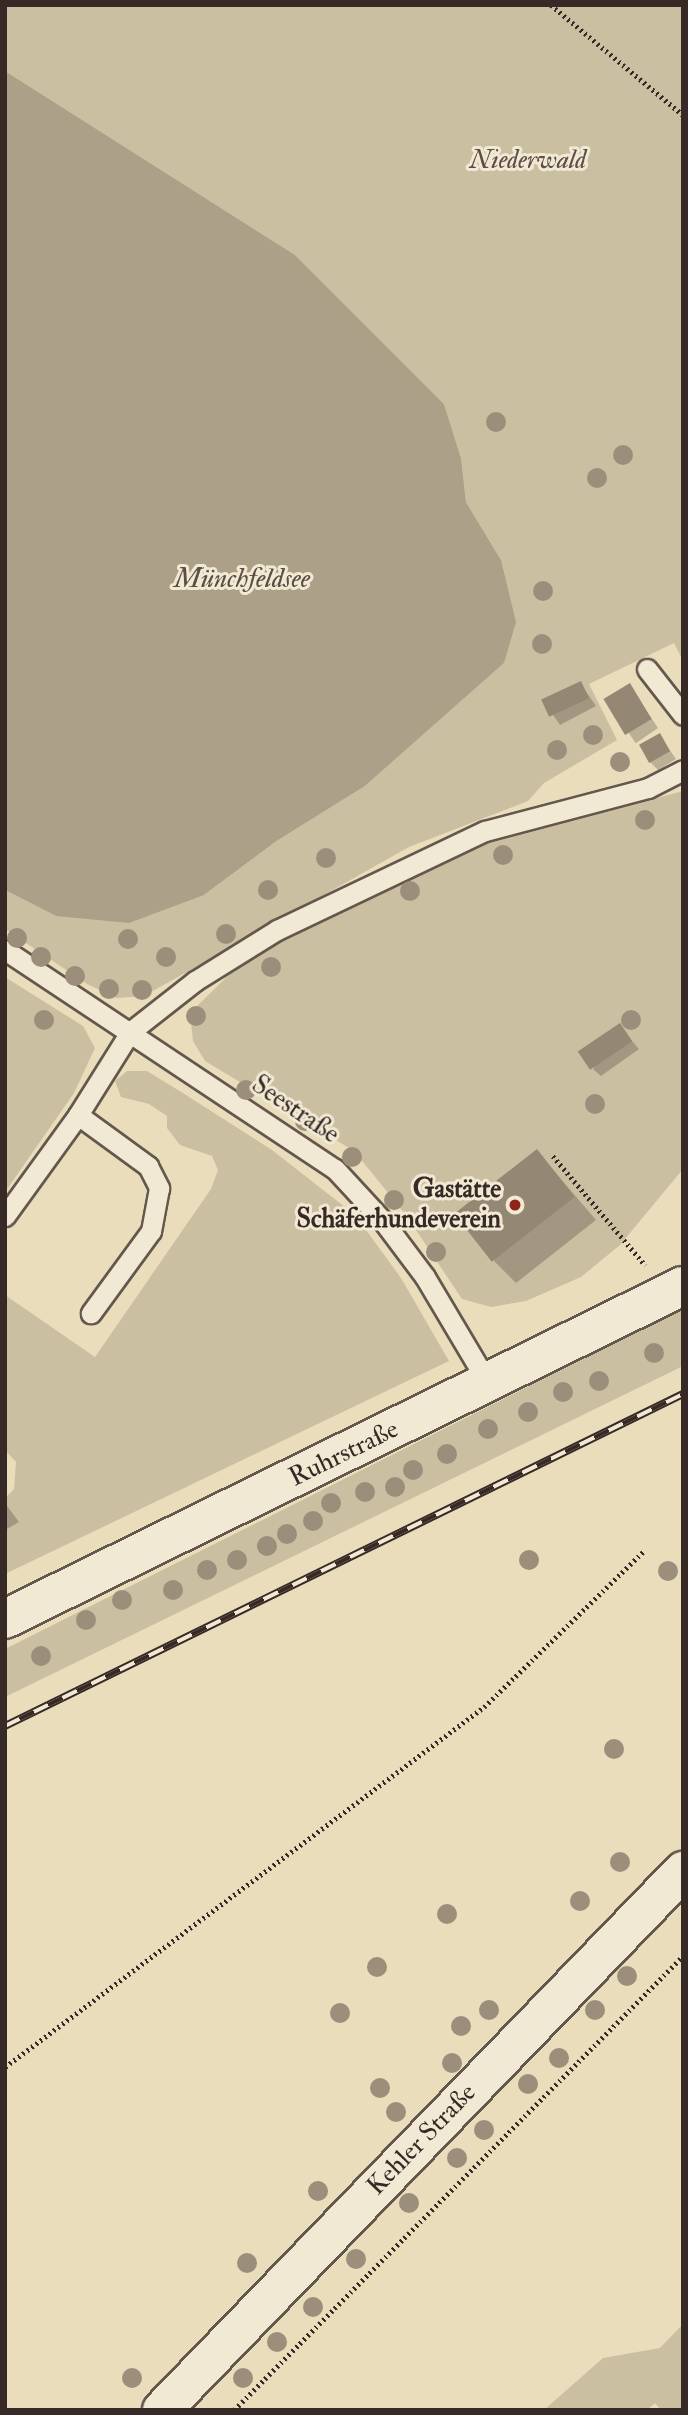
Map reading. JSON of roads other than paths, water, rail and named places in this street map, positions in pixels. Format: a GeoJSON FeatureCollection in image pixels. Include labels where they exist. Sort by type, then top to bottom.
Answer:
{"type":"FeatureCollection","features":[{"type":"Feature","properties":{"kind":"main road","name":"Ruhrstraße"},"geometry":{"type":"LineString","coordinates":[[5,1619],[675,1289]]}},
{"type":"Feature","properties":{"kind":"main road","name":"Kehler Straße"},"geometry":{"type":"LineString","coordinates":[[162,2410],[683,1871]]}},
{"type":"Feature","properties":{"kind":"lane"},"geometry":{"type":"LineString","coordinates":[[647,669],[683,715]]}},
{"type":"Feature","properties":{"kind":"lane"},"geometry":{"type":"LineString","coordinates":[[5,1216],[78,1115],[130,1032],[195,981],[277,930],[385,876],[485,831],[648,788],[683,770]]}},
{"type":"Feature","properties":{"kind":"lane","name":"Seestraße"},"geometry":{"type":"LineString","coordinates":[[5,950],[335,1169],[383,1221],[425,1277],[488,1383]]}},
{"type":"Feature","properties":{"kind":"lane"},"geometry":{"type":"LineString","coordinates":[[78,1115],[148,1166],[159,1188],[151,1231],[91,1313]]}},
{"type":"Feature","properties":{"kind":"water","name":"Münchfeldsee"},"geometry":{"type":"Polygon","coordinates":[[[5,71],[295,255],[444,404],[461,458],[466,502],[501,560],[516,622],[504,663],[365,786],[275,842],[204,895],[129,923],[56,916],[5,890],[5,71]]]}},
{"type":"Feature","properties":{"kind":"railway"},"geometry":{"type":"LineString","coordinates":[[5,1726],[683,1394]]}},
{"type":"Feature","properties":{"kind":"place","name":"Gastätte Schäferhundeverein"},"geometry":{"type":"Point","coordinates":[515,1205]}},
{"type":"Feature","properties":{"kind":"park label","name":"Niederwald"},"geometry":{"type":"Point","coordinates":[528,161]}}]}
